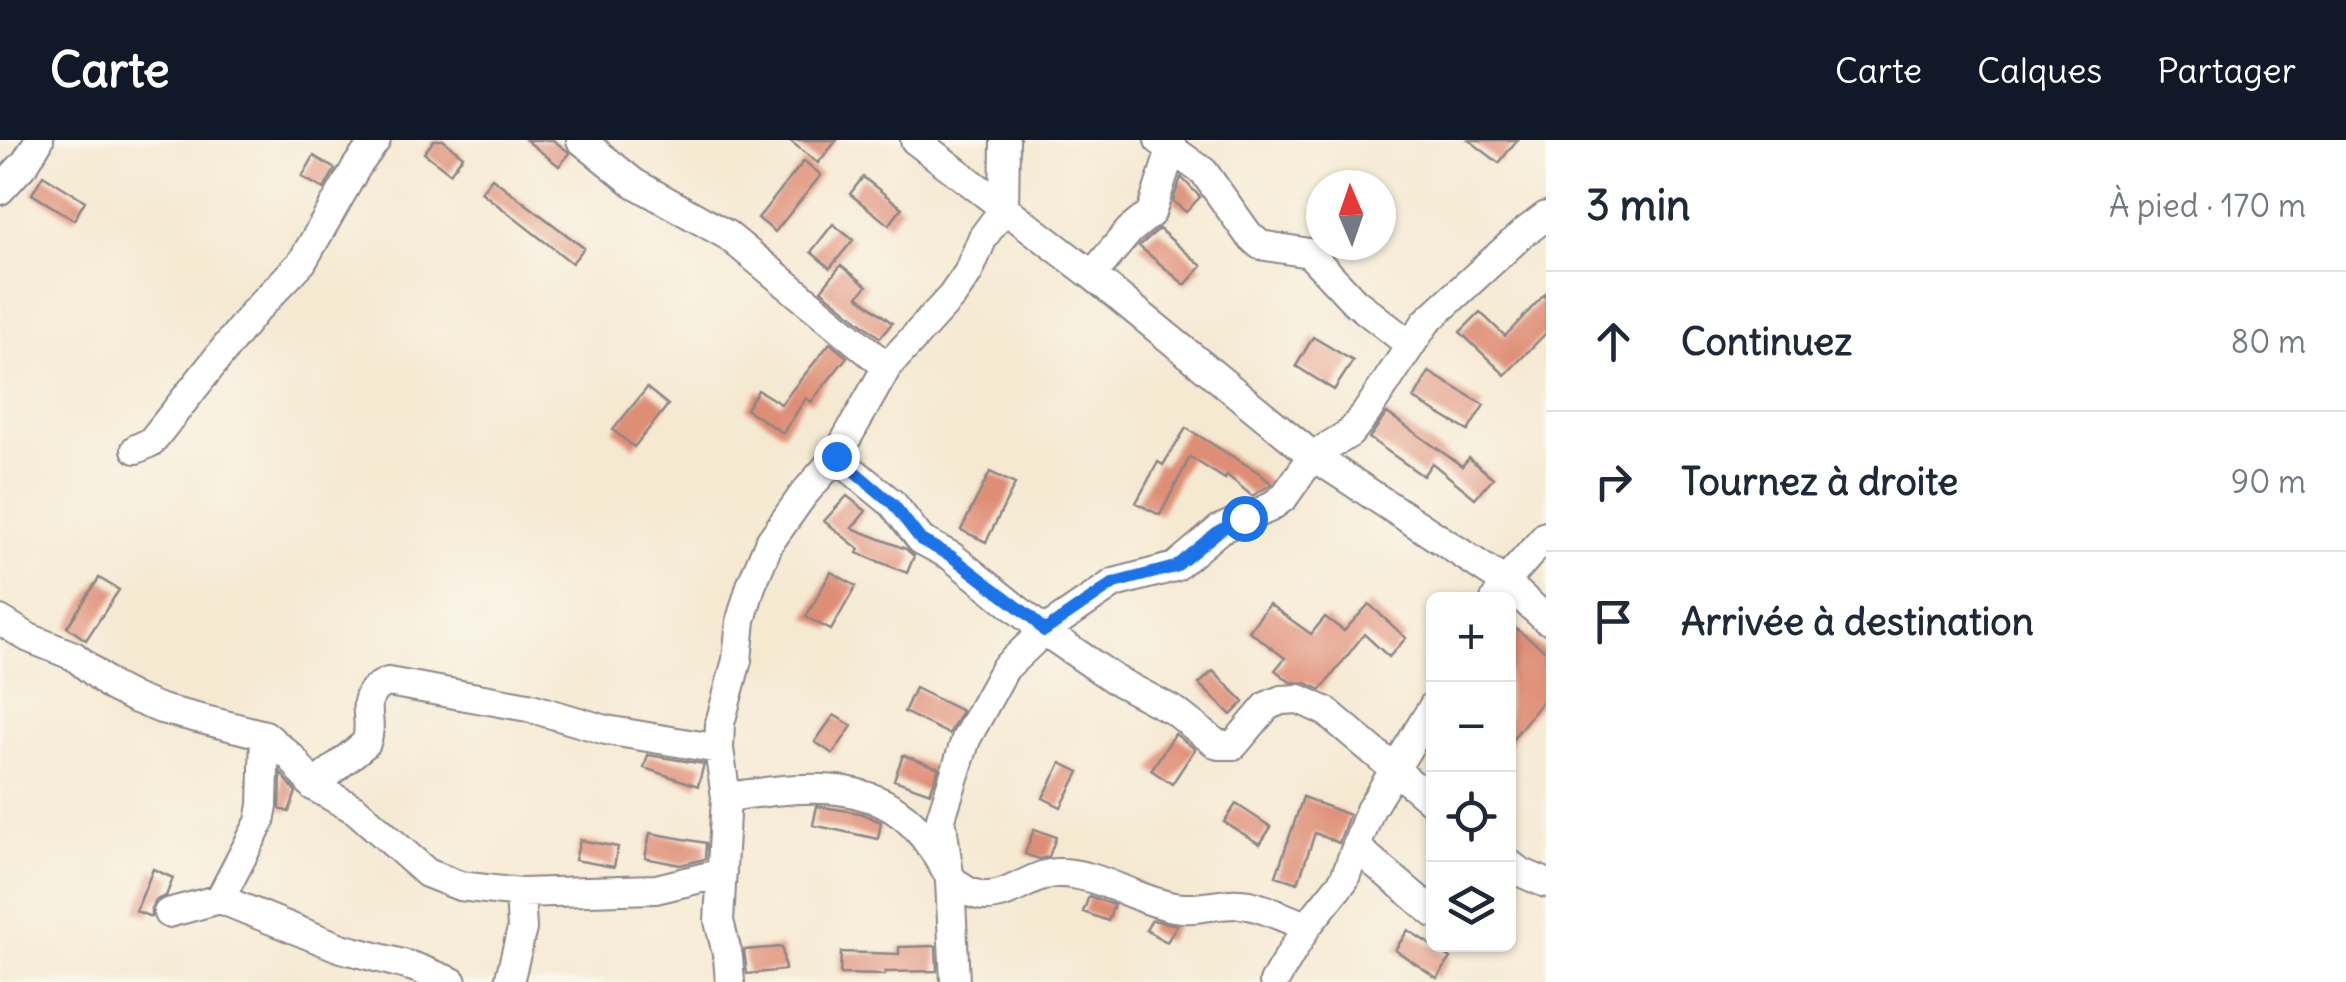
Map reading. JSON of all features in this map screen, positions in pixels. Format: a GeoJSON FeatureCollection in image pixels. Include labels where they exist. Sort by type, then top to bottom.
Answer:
{"type":"FeatureCollection","features":[{"type":"Feature","properties":{"kind":"street"},"geometry":{"type":"LineString","coordinates":[[0,190],[26,162],[39,140]]}},
{"type":"Feature","properties":{"kind":"street"},"geometry":{"type":"LineString","coordinates":[[136,449],[151,442],[254,312],[302,262],[376,140]]}},
{"type":"Feature","properties":{"kind":"street"},"geometry":{"type":"LineString","coordinates":[[581,140],[634,182],[726,235],[887,367]]}},
{"type":"Feature","properties":{"kind":"street"},"geometry":{"type":"LineString","coordinates":[[914,140],[1092,275],[1313,456],[1500,591],[1546,619]]}},
{"type":"Feature","properties":{"kind":"street"},"geometry":{"type":"LineString","coordinates":[[730,982],[720,921],[726,797],[719,749],[720,723],[751,586],[769,543],[836,456],[887,367],[968,273],[983,237],[1004,209],[1005,140]]}},
{"type":"Feature","properties":{"kind":"street"},"geometry":{"type":"LineString","coordinates":[[1092,275],[1129,231],[1151,213],[1165,145],[1204,172],[1260,244],[1309,253],[1354,300],[1409,344]]}},
{"type":"Feature","properties":{"kind":"street"},"geometry":{"type":"LineString","coordinates":[[955,982],[950,881],[941,818],[966,739],[1006,668],[1044,631],[1114,583],[1175,567],[1220,530],[1284,497],[1313,456],[1350,432],[1409,344],[1440,310],[1546,216]]}},
{"type":"Feature","properties":{"kind":"street"},"geometry":{"type":"LineString","coordinates":[[836,456],[893,504],[921,540],[951,556],[1044,631],[1131,691],[1176,712],[1218,745],[1234,744],[1268,706],[1298,699],[1327,712],[1426,796]]}},
{"type":"Feature","properties":{"kind":"street"},"geometry":{"type":"LineString","coordinates":[[1500,591],[1546,536]]}},
{"type":"Feature","properties":{"kind":"street"},"geometry":{"type":"LineString","coordinates":[[0,620],[28,638],[74,656],[111,686],[134,698],[266,735],[292,758],[313,786],[356,810],[427,873],[460,886],[520,893],[656,889],[722,873]]}},
{"type":"Feature","properties":{"kind":"street"},"geometry":{"type":"LineString","coordinates":[[313,786],[366,743],[370,735],[367,700],[375,688],[388,682],[528,708],[606,730],[719,749]]}},
{"type":"Feature","properties":{"kind":"street"},"geometry":{"type":"LineString","coordinates":[[1274,982],[1306,926],[1344,880],[1370,810],[1426,719]]}},
{"type":"Feature","properties":{"kind":"street"},"geometry":{"type":"LineString","coordinates":[[220,898],[248,838],[260,822],[266,735]]}},
{"type":"Feature","properties":{"kind":"street"},"geometry":{"type":"LineString","coordinates":[[726,797],[828,787],[878,798],[911,820],[950,881],[973,894],[998,895],[1036,877],[1070,874],[1172,907],[1248,905],[1306,926]]}},
{"type":"Feature","properties":{"kind":"street"},"geometry":{"type":"LineString","coordinates":[[1358,849],[1426,906]]}},
{"type":"Feature","properties":{"kind":"street"},"geometry":{"type":"LineString","coordinates":[[509,982],[522,929],[520,893]]}},
{"type":"Feature","properties":{"kind":"street"},"geometry":{"type":"LineString","coordinates":[[168,913],[220,898],[341,948],[414,967],[452,982]]}},
{"type":"Feature","properties":{"kind":"building"},"geometry":{"type":"Polygon","coordinates":[[[434,140],[443,140],[463,156],[450,173],[424,153],[434,140]]]}},
{"type":"Feature","properties":{"kind":"building"},"geometry":{"type":"Polygon","coordinates":[[[526,140],[553,140],[570,153],[559,166],[526,140]]]}},
{"type":"Feature","properties":{"kind":"building"},"geometry":{"type":"Polygon","coordinates":[[[789,140],[837,140],[818,163],[789,140]]]}},
{"type":"Feature","properties":{"kind":"building"},"geometry":{"type":"Polygon","coordinates":[[[1469,140],[1517,140],[1499,163],[1469,140]]]}},
{"type":"Feature","properties":{"kind":"building"},"geometry":{"type":"Polygon","coordinates":[[[314,156],[335,169],[324,189],[302,177],[314,156]]]}},
{"type":"Feature","properties":{"kind":"building"},"geometry":{"type":"Polygon","coordinates":[[[804,161],[821,175],[775,232],[758,218],[804,161]]]}},
{"type":"Feature","properties":{"kind":"building"},"geometry":{"type":"Polygon","coordinates":[[[43,175],[85,201],[74,220],[32,194],[43,175]]]}},
{"type":"Feature","properties":{"kind":"building"},"geometry":{"type":"Polygon","coordinates":[[[863,177],[902,208],[889,225],[850,194],[863,177]]]}},
{"type":"Feature","properties":{"kind":"building"},"geometry":{"type":"Polygon","coordinates":[[[1181,177],[1200,197],[1186,212],[1173,201],[1181,177]]]}},
{"type":"Feature","properties":{"kind":"building"},"geometry":{"type":"Polygon","coordinates":[[[492,178],[584,248],[572,263],[481,192],[492,178]]]}},
{"type":"Feature","properties":{"kind":"building"},"geometry":{"type":"Polygon","coordinates":[[[833,224],[853,240],[830,268],[811,252],[833,224]]]}},
{"type":"Feature","properties":{"kind":"building"},"geometry":{"type":"Polygon","coordinates":[[[1159,229],[1202,266],[1185,285],[1139,246],[1159,229]]]}},
{"type":"Feature","properties":{"kind":"building"},"geometry":{"type":"Polygon","coordinates":[[[841,265],[867,286],[858,296],[892,323],[880,338],[821,290],[841,265]]]}},
{"type":"Feature","properties":{"kind":"building"},"geometry":{"type":"Polygon","coordinates":[[[1546,293],[1546,333],[1505,375],[1460,332],[1480,312],[1505,336],[1546,293]]]}},
{"type":"Feature","properties":{"kind":"building"},"geometry":{"type":"Polygon","coordinates":[[[1313,337],[1353,361],[1334,390],[1296,366],[1313,337]]]}},
{"type":"Feature","properties":{"kind":"building"},"geometry":{"type":"Polygon","coordinates":[[[830,343],[847,357],[811,402],[806,398],[783,433],[746,409],[758,390],[781,404],[830,343]]]}},
{"type":"Feature","properties":{"kind":"building"},"geometry":{"type":"Polygon","coordinates":[[[1429,372],[1484,405],[1468,431],[1414,399],[1429,372]]]}},
{"type":"Feature","properties":{"kind":"building"},"geometry":{"type":"Polygon","coordinates":[[[647,388],[668,405],[634,447],[613,430],[647,388]]]}},
{"type":"Feature","properties":{"kind":"building"},"geometry":{"type":"Polygon","coordinates":[[[1387,413],[1462,466],[1469,458],[1493,478],[1475,498],[1432,463],[1423,476],[1369,438],[1387,413]]]}},
{"type":"Feature","properties":{"kind":"building"},"geometry":{"type":"Polygon","coordinates":[[[1186,428],[1272,484],[1252,496],[1227,475],[1225,479],[1190,457],[1160,515],[1136,503],[1158,462],[1163,465],[1186,428]]]}},
{"type":"Feature","properties":{"kind":"building"},"geometry":{"type":"Polygon","coordinates":[[[990,472],[1015,484],[986,542],[961,530],[990,472]]]}},
{"type":"Feature","properties":{"kind":"building"},"geometry":{"type":"Polygon","coordinates":[[[847,496],[866,511],[852,528],[906,549],[914,556],[907,573],[857,553],[859,549],[824,521],[847,496]]]}},
{"type":"Feature","properties":{"kind":"building"},"geometry":{"type":"Polygon","coordinates":[[[831,572],[856,586],[831,630],[806,617],[831,572]]]}},
{"type":"Feature","properties":{"kind":"building"},"geometry":{"type":"Polygon","coordinates":[[[99,578],[119,590],[86,640],[67,627],[99,578]]]}},
{"type":"Feature","properties":{"kind":"building"},"geometry":{"type":"Polygon","coordinates":[[[1269,604],[1311,634],[1325,617],[1344,631],[1369,604],[1406,638],[1389,657],[1364,634],[1321,690],[1306,683],[1290,682],[1275,670],[1285,658],[1249,631],[1269,604]]]}},
{"type":"Feature","properties":{"kind":"building"},"geometry":{"type":"Polygon","coordinates":[[[1516,629],[1546,651],[1546,696],[1516,735],[1516,629]]]}},
{"type":"Feature","properties":{"kind":"building"},"geometry":{"type":"Polygon","coordinates":[[[1213,671],[1244,702],[1231,715],[1199,684],[1213,671]]]}},
{"type":"Feature","properties":{"kind":"building"},"geometry":{"type":"Polygon","coordinates":[[[915,688],[962,711],[949,734],[904,712],[915,688]]]}},
{"type":"Feature","properties":{"kind":"building"},"geometry":{"type":"Polygon","coordinates":[[[834,715],[852,726],[833,754],[815,742],[834,715]]]}},
{"type":"Feature","properties":{"kind":"building"},"geometry":{"type":"Polygon","coordinates":[[[1175,734],[1195,749],[1172,784],[1151,770],[1175,734]]]}},
{"type":"Feature","properties":{"kind":"building"},"geometry":{"type":"Polygon","coordinates":[[[648,755],[704,764],[698,786],[644,768],[648,755]]]}},
{"type":"Feature","properties":{"kind":"building"},"geometry":{"type":"Polygon","coordinates":[[[903,755],[939,768],[930,793],[894,780],[903,755]]]}},
{"type":"Feature","properties":{"kind":"building"},"geometry":{"type":"Polygon","coordinates":[[[1061,763],[1079,772],[1061,807],[1043,798],[1061,763]]]}},
{"type":"Feature","properties":{"kind":"building"},"geometry":{"type":"Polygon","coordinates":[[[281,773],[296,792],[289,812],[280,809],[281,773]]]}},
{"type":"Feature","properties":{"kind":"building"},"geometry":{"type":"Polygon","coordinates":[[[1303,797],[1349,815],[1339,843],[1315,833],[1298,883],[1276,876],[1303,797]]]}},
{"type":"Feature","properties":{"kind":"building"},"geometry":{"type":"Polygon","coordinates":[[[1236,804],[1271,827],[1260,844],[1224,822],[1236,804]]]}},
{"type":"Feature","properties":{"kind":"building"},"geometry":{"type":"Polygon","coordinates":[[[817,806],[860,813],[881,822],[878,839],[813,825],[817,806]]]}},
{"type":"Feature","properties":{"kind":"building"},"geometry":{"type":"Polygon","coordinates":[[[1034,829],[1056,837],[1049,857],[1039,859],[1025,854],[1034,829]]]}},
{"type":"Feature","properties":{"kind":"building"},"geometry":{"type":"Polygon","coordinates":[[[650,833],[706,843],[705,859],[680,865],[645,858],[650,833]]]}},
{"type":"Feature","properties":{"kind":"building"},"geometry":{"type":"Polygon","coordinates":[[[580,840],[618,847],[614,867],[575,860],[580,840]]]}},
{"type":"Feature","properties":{"kind":"building"},"geometry":{"type":"Polygon","coordinates":[[[153,869],[173,878],[166,896],[156,900],[151,908],[151,917],[136,911],[153,869]]]}},
{"type":"Feature","properties":{"kind":"building"},"geometry":{"type":"Polygon","coordinates":[[[1089,896],[1114,905],[1108,921],[1083,912],[1089,896]]]}},
{"type":"Feature","properties":{"kind":"building"},"geometry":{"type":"Polygon","coordinates":[[[1152,920],[1177,925],[1167,942],[1146,930],[1152,920]]]}},
{"type":"Feature","properties":{"kind":"building"},"geometry":{"type":"Polygon","coordinates":[[[1408,930],[1426,942],[1426,952],[1442,952],[1451,958],[1437,978],[1395,950],[1408,930]]]}},
{"type":"Feature","properties":{"kind":"building"},"geometry":{"type":"Polygon","coordinates":[[[936,946],[937,971],[840,974],[841,952],[899,954],[899,947],[936,946]]]}},
{"type":"Feature","properties":{"kind":"building"},"geometry":{"type":"Polygon","coordinates":[[[782,947],[785,970],[747,974],[744,950],[782,947]]]}},
{"type":"Feature","properties":{"kind":"route"},"geometry":{"type":"LineString","coordinates":[[836,456],[893,504],[921,540],[951,556],[1044,631],[1114,583],[1175,567],[1220,530],[1244,518]]}}]}
